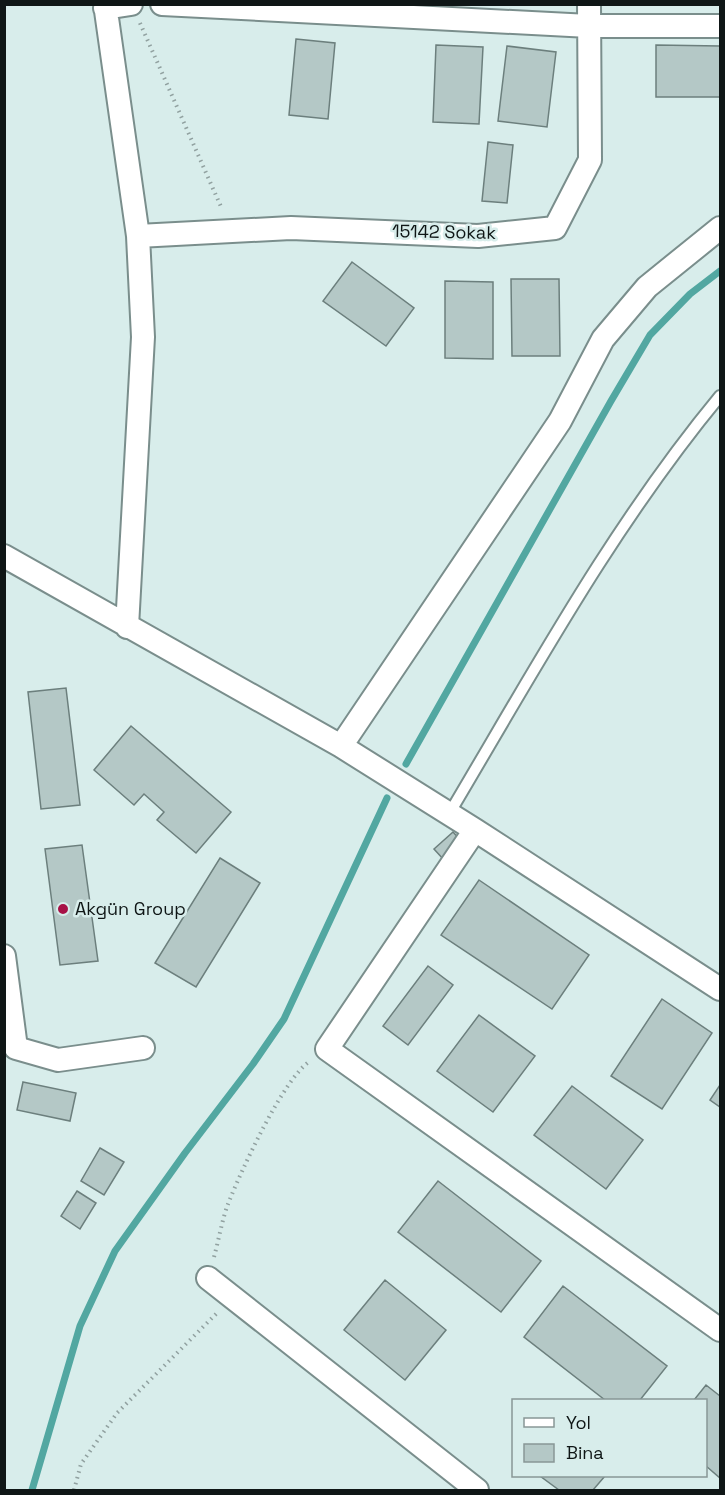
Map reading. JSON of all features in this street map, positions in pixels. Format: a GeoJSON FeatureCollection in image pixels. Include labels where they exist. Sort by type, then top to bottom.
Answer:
{"type":"FeatureCollection","features":[{"type":"Feature","properties":{"kind":"street"},"geometry":{"type":"LineString","coordinates":[[162,4],[589,15],[720,26]]}},
{"type":"Feature","properties":{"kind":"street"},"geometry":{"type":"LineString","coordinates":[[127,627],[143,337],[138,236],[105,6],[135,9]]}},
{"type":"Feature","properties":{"kind":"street","name":"15142 Sokak"},"geometry":{"type":"LineString","coordinates":[[138,236],[291,228],[478,236],[555,228],[590,160],[589,15]]}},
{"type":"Feature","properties":{"kind":"street"},"geometry":{"type":"LineString","coordinates":[[341,746],[560,421],[603,339],[647,287],[720,228]]}},
{"type":"Feature","properties":{"kind":"street"},"geometry":{"type":"LineString","coordinates":[[4,556],[341,746],[720,989]]}},
{"type":"Feature","properties":{"kind":"street"},"geometry":{"type":"LineString","coordinates":[[475,830],[327,1049],[720,1330]]}},
{"type":"Feature","properties":{"kind":"street"},"geometry":{"type":"LineString","coordinates":[[4,956],[16,1048],[58,1060],[143,1048]]}},
{"type":"Feature","properties":{"kind":"street"},"geometry":{"type":"LineString","coordinates":[[208,1278],[477,1491]]}},
{"type":"Feature","properties":{"kind":"lane"},"geometry":{"type":"LineString","coordinates":[[449,814],[585,585],[665,467],[720,396]]}},
{"type":"Feature","properties":{"kind":"path"},"geometry":{"type":"LineString","coordinates":[[135,9],[232,231]]}},
{"type":"Feature","properties":{"kind":"path"},"geometry":{"type":"LineString","coordinates":[[208,1278],[228,1204],[257,1142],[285,1089],[306,1063],[327,1049]]}},
{"type":"Feature","properties":{"kind":"path"},"geometry":{"type":"LineString","coordinates":[[74,1491],[81,1464],[117,1413],[233,1297]]}},
{"type":"Feature","properties":{"kind":"building"},"geometry":{"type":"Polygon","coordinates":[[[296,39],[335,43],[328,119],[289,115],[296,39]]]}},
{"type":"Feature","properties":{"kind":"building"},"geometry":{"type":"Polygon","coordinates":[[[436,45],[483,47],[479,124],[433,122],[436,45]]]}},
{"type":"Feature","properties":{"kind":"building"},"geometry":{"type":"Polygon","coordinates":[[[656,45],[720,46],[720,97],[656,97],[656,45]]]}},
{"type":"Feature","properties":{"kind":"building"},"geometry":{"type":"Polygon","coordinates":[[[507,46],[556,52],[547,127],[498,121],[507,46]]]}},
{"type":"Feature","properties":{"kind":"building"},"geometry":{"type":"Polygon","coordinates":[[[488,142],[513,145],[507,203],[482,201],[488,142]]]}},
{"type":"Feature","properties":{"kind":"building"},"geometry":{"type":"Polygon","coordinates":[[[352,262],[414,308],[386,346],[323,301],[352,262]]]}},
{"type":"Feature","properties":{"kind":"building"},"geometry":{"type":"Polygon","coordinates":[[[511,279],[559,279],[560,356],[512,356],[511,279]]]}},
{"type":"Feature","properties":{"kind":"building"},"geometry":{"type":"Polygon","coordinates":[[[445,281],[493,282],[493,359],[445,358],[445,281]]]}},
{"type":"Feature","properties":{"kind":"building"},"geometry":{"type":"Polygon","coordinates":[[[66,688],[80,805],[41,809],[28,692],[66,688]]]}},
{"type":"Feature","properties":{"kind":"building"},"geometry":{"type":"Polygon","coordinates":[[[131,726],[231,812],[196,853],[157,820],[164,812],[144,794],[134,805],[94,770],[131,726]]]}},
{"type":"Feature","properties":{"kind":"building"},"geometry":{"type":"Polygon","coordinates":[[[453,832],[463,843],[444,860],[434,849],[453,832]]]}},
{"type":"Feature","properties":{"kind":"building"},"geometry":{"type":"Polygon","coordinates":[[[82,845],[98,961],[60,965],[45,849],[82,845]]]}},
{"type":"Feature","properties":{"kind":"building"},"geometry":{"type":"Polygon","coordinates":[[[220,858],[260,883],[196,987],[155,963],[220,858]]]}},
{"type":"Feature","properties":{"kind":"building"},"geometry":{"type":"Polygon","coordinates":[[[479,880],[589,955],[552,1009],[441,935],[479,880]]]}},
{"type":"Feature","properties":{"kind":"building"},"geometry":{"type":"Polygon","coordinates":[[[428,966],[453,985],[408,1045],[383,1026],[428,966]]]}},
{"type":"Feature","properties":{"kind":"building"},"geometry":{"type":"Polygon","coordinates":[[[662,999],[712,1033],[662,1109],[611,1076],[662,999]]]}},
{"type":"Feature","properties":{"kind":"building"},"geometry":{"type":"Polygon","coordinates":[[[479,1015],[535,1056],[493,1112],[437,1071],[479,1015]]]}},
{"type":"Feature","properties":{"kind":"building"},"geometry":{"type":"Polygon","coordinates":[[[23,1082],[76,1093],[70,1121],[17,1110],[23,1082]]]}},
{"type":"Feature","properties":{"kind":"building"},"geometry":{"type":"Polygon","coordinates":[[[720,1085],[720,1107],[710,1100],[720,1085]]]}},
{"type":"Feature","properties":{"kind":"building"},"geometry":{"type":"Polygon","coordinates":[[[572,1086],[643,1140],[606,1189],[534,1135],[572,1086]]]}},
{"type":"Feature","properties":{"kind":"building"},"geometry":{"type":"Polygon","coordinates":[[[100,1148],[124,1162],[104,1195],[81,1181],[100,1148]]]}},
{"type":"Feature","properties":{"kind":"building"},"geometry":{"type":"Polygon","coordinates":[[[438,1181],[541,1261],[501,1312],[398,1232],[438,1181]]]}},
{"type":"Feature","properties":{"kind":"building"},"geometry":{"type":"Polygon","coordinates":[[[77,1191],[96,1203],[80,1229],[61,1216],[77,1191]]]}},
{"type":"Feature","properties":{"kind":"building"},"geometry":{"type":"Polygon","coordinates":[[[385,1280],[446,1330],[405,1380],[344,1330],[385,1280]]]}},
{"type":"Feature","properties":{"kind":"building"},"geometry":{"type":"Polygon","coordinates":[[[563,1286],[667,1366],[641,1399],[604,1399],[524,1337],[563,1286]]]}},
{"type":"Feature","properties":{"kind":"building"},"geometry":{"type":"Polygon","coordinates":[[[706,1385],[720,1396],[720,1478],[707,1467],[707,1399],[695,1399],[706,1385]]]}},
{"type":"Feature","properties":{"kind":"building"},"geometry":{"type":"Polygon","coordinates":[[[541,1477],[604,1477],[593,1490],[559,1490],[541,1477]]]}},
{"type":"Feature","properties":{"kind":"waterway"},"geometry":{"type":"LineString","coordinates":[[406,764],[650,335],[690,294],[720,271]]}},
{"type":"Feature","properties":{"kind":"waterway"},"geometry":{"type":"LineString","coordinates":[[32,1490],[80,1326],[115,1251],[284,1019],[387,798]]}},
{"type":"Feature","properties":{"kind":"place","name":"Akgün Group"},"geometry":{"type":"Point","coordinates":[63,909]}}]}
